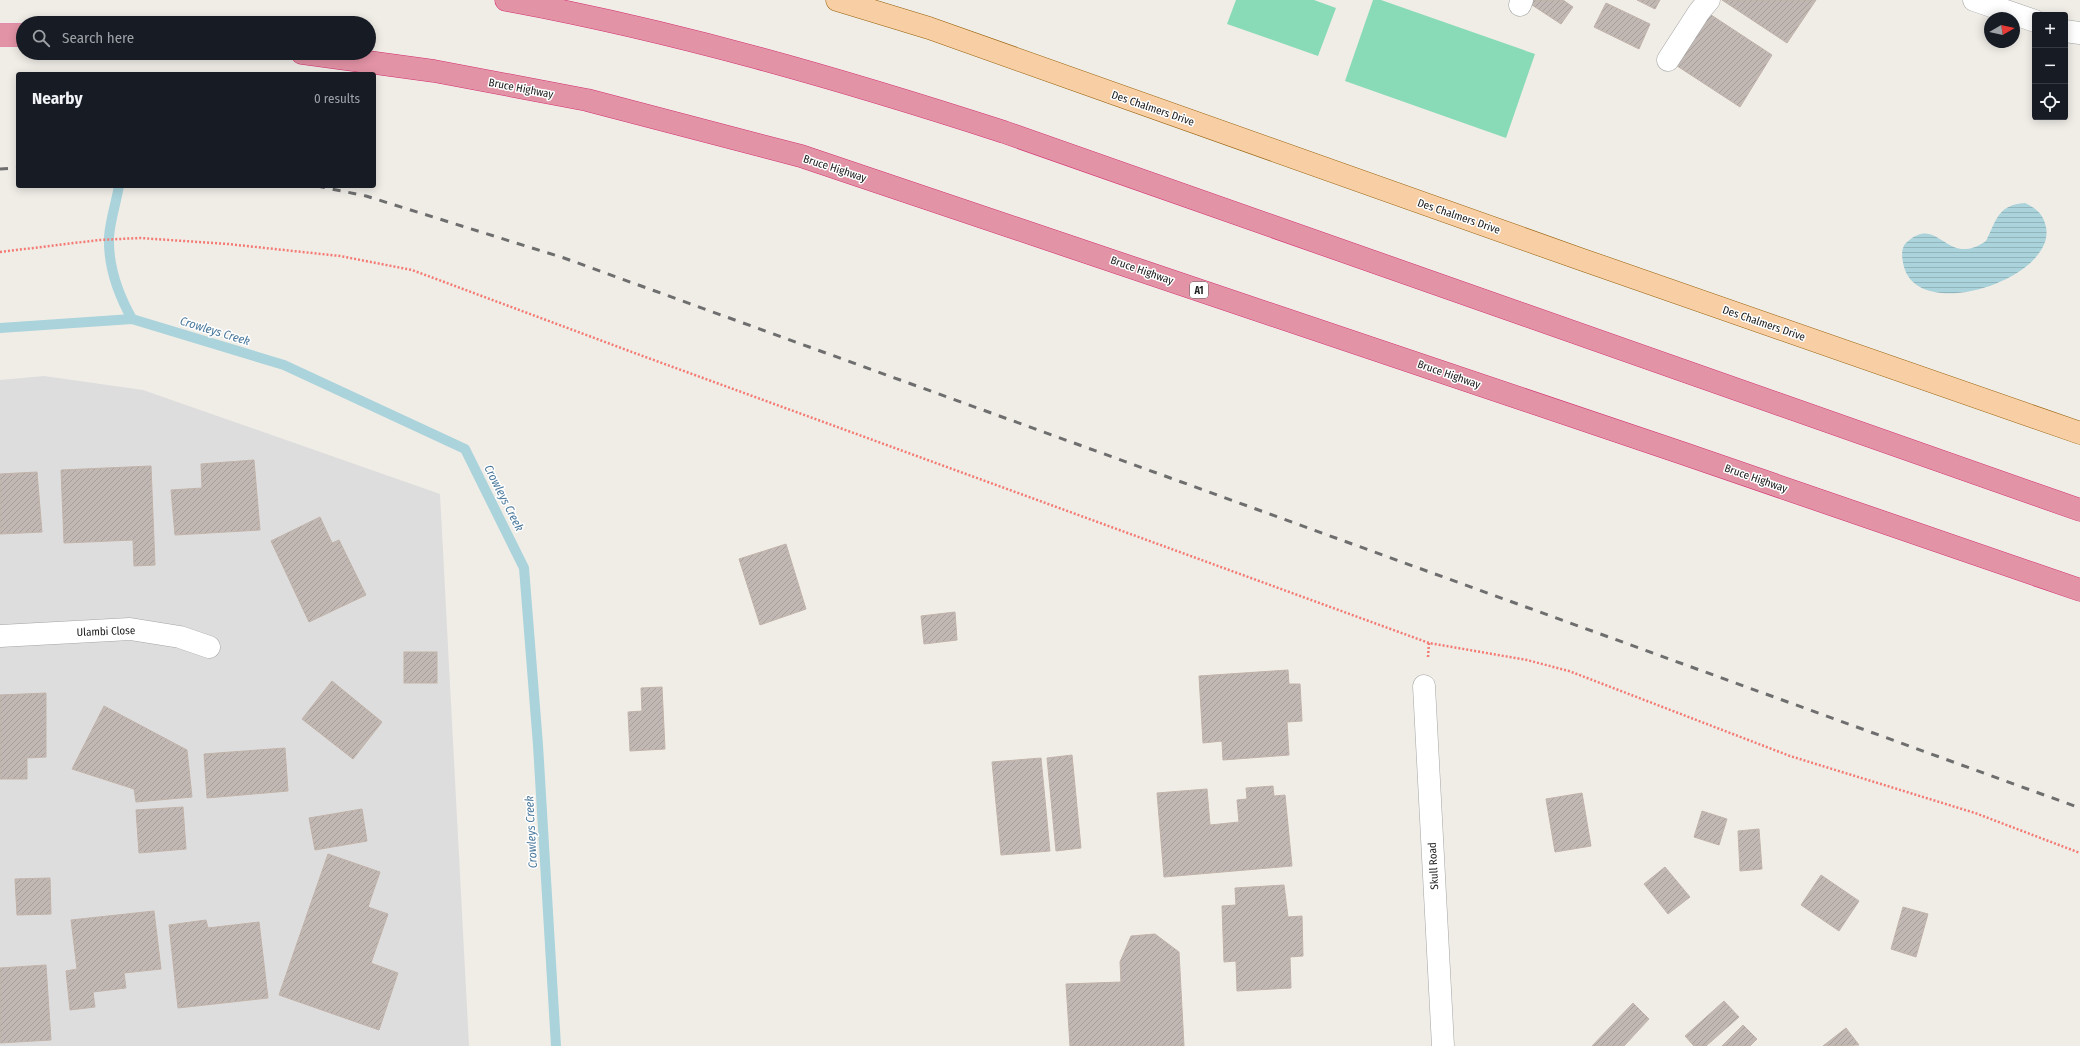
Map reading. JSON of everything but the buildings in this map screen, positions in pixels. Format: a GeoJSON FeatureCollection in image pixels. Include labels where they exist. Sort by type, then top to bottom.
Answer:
{"type":"FeatureCollection","features":[{"type":"Feature","properties":{"kind":"highway"},"geometry":{"type":"LineString","coordinates":[[506,0],[587,15],[731,50],[870,88],[996,129],[2080,510]]}},
{"type":"Feature","properties":{"kind":"highway"},"geometry":{"type":"LineString","coordinates":[[0,35],[16,35]]}},
{"type":"Feature","properties":{"kind":"highway","name":"Bruce Highway"},"geometry":{"type":"LineString","coordinates":[[353,60],[434,71],[587,100],[801,156],[1682,453],[2080,590]]}},
{"type":"Feature","properties":{"kind":"main road","name":"Des Chalmers Drive"},"geometry":{"type":"LineString","coordinates":[[837,0],[929,28],[1568,255],[2080,433]]}},
{"type":"Feature","properties":{"kind":"street"},"geometry":{"type":"LineString","coordinates":[[1668,60],[1699,12],[1709,0]]}},
{"type":"Feature","properties":{"kind":"street"},"geometry":{"type":"LineString","coordinates":[[1974,0],[2032,20]]}},
{"type":"Feature","properties":{"kind":"street"},"geometry":{"type":"LineString","coordinates":[[2068,31],[2080,33]]}},
{"type":"Feature","properties":{"kind":"street","name":"Ulambi Close"},"geometry":{"type":"LineString","coordinates":[[0,636],[130,630],[180,637],[209,647]]}},
{"type":"Feature","properties":{"kind":"street","name":"Skull Road"},"geometry":{"type":"LineString","coordinates":[[1424,686],[1443,1046]]}},
{"type":"Feature","properties":{"kind":"path"},"geometry":{"type":"LineString","coordinates":[[0,252],[99,240],[140,238],[228,244],[340,256],[412,270],[648,358],[1429,643],[1527,660],[1569,671],[1790,756],[1975,813],[2080,853]]}},
{"type":"Feature","properties":{"kind":"shaded area"},"geometry":{"type":"Polygon","coordinates":[[[44,376],[143,390],[440,494],[469,1046],[0,1046],[0,380],[44,376]]]}},
{"type":"Feature","properties":{"kind":"green space"},"geometry":{"type":"Polygon","coordinates":[[[1236,0],[1314,0],[1336,8],[1318,56],[1227,24],[1236,0]]]}},
{"type":"Feature","properties":{"kind":"green space"},"geometry":{"type":"Polygon","coordinates":[[[1373,0],[1381,0],[1535,54],[1506,138],[1345,81],[1373,0]]]}},
{"type":"Feature","properties":{"kind":"water"},"geometry":{"type":"Polygon","coordinates":[[[2025,203],[2033,207],[2043,219],[2046,227],[2043,246],[2030,263],[2010,277],[1985,288],[1959,293],[1934,292],[1915,284],[1904,267],[1902,257],[1903,247],[1907,242],[1918,235],[1927,234],[1936,236],[1952,246],[1961,249],[1972,248],[1986,241],[1996,220],[2004,210],[2016,204],[2025,203]]]}},
{"type":"Feature","properties":{"kind":"waterway"},"geometry":{"type":"LineString","coordinates":[[119,188],[109,237],[110,259],[118,290],[132,319]]}},
{"type":"Feature","properties":{"kind":"waterway","name":"Crowleys Creek"},"geometry":{"type":"LineString","coordinates":[[0,328],[132,319],[284,365],[465,449],[524,568],[538,745],[556,1046]]}},
{"type":"Feature","properties":{"kind":"railway"},"geometry":{"type":"LineString","coordinates":[[0,169],[16,168]]}},
{"type":"Feature","properties":{"kind":"railway"},"geometry":{"type":"LineString","coordinates":[[327,188],[366,196],[564,258],[2080,808]]}}]}
